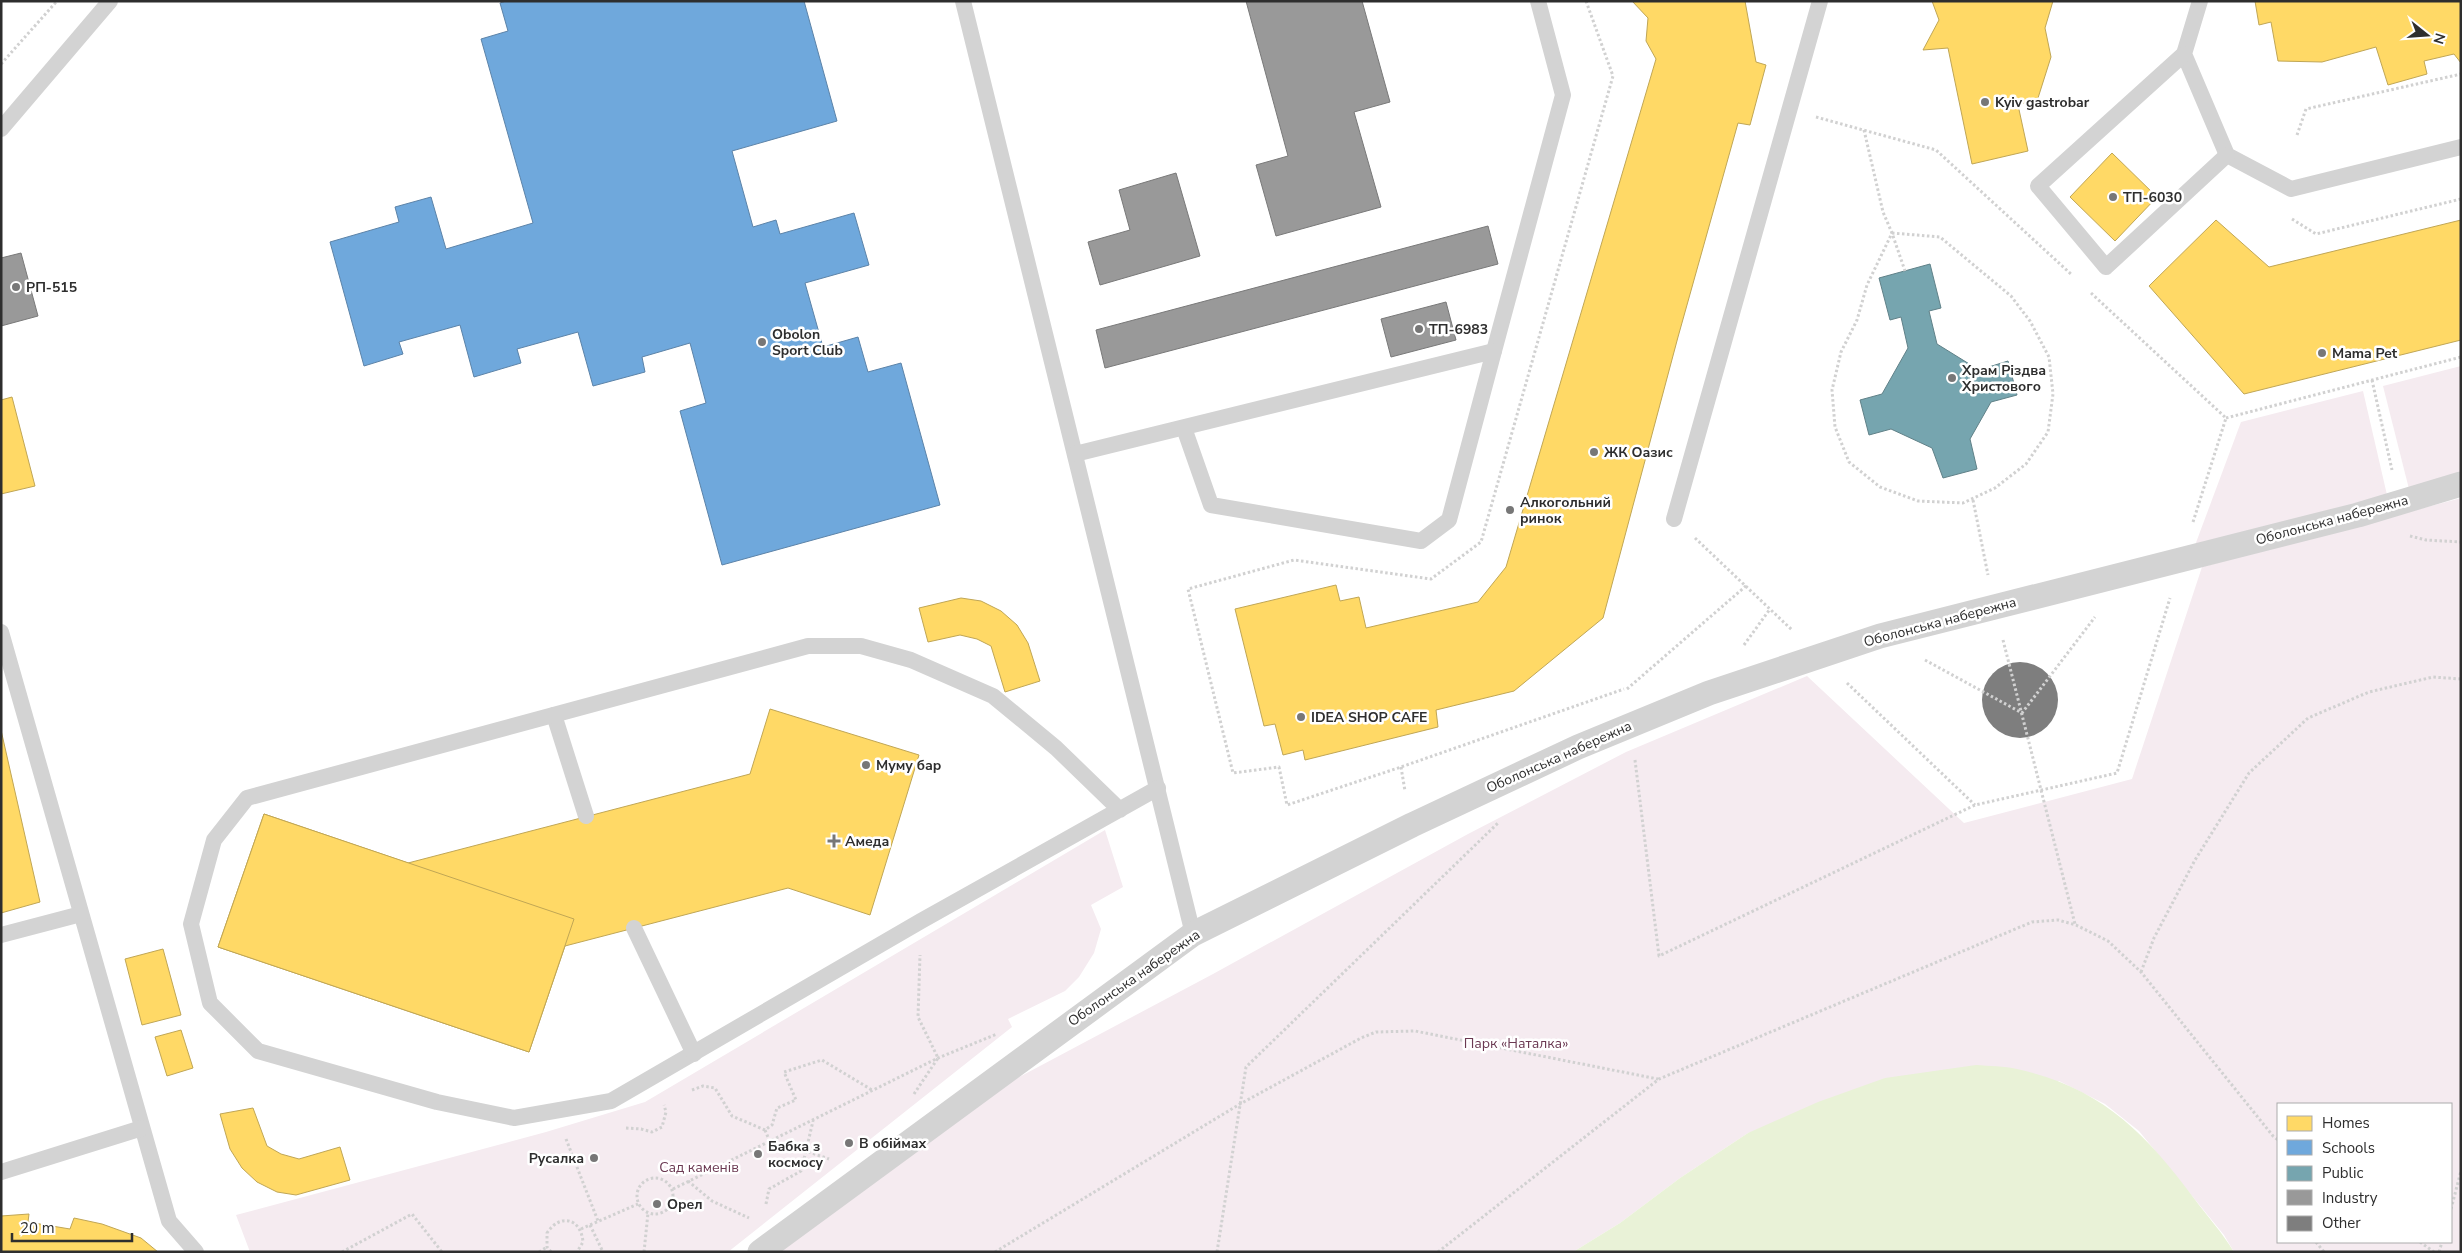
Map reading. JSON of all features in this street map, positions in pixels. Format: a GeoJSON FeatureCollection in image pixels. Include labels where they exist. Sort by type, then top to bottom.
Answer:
{"type":"FeatureCollection","features":[{"type":"Feature","properties":{"kind":"street","name":"Оболонська набережна"},"geometry":{"type":"LineString","coordinates":[[760,1252],[1193,934],[1412,824],[1631,724],[1709,693],[1880,636],[2128,575],[2461,484]]}},
{"type":"Feature","properties":{"kind":"lane"},"geometry":{"type":"LineString","coordinates":[[1,129],[110,1]]}},
{"type":"Feature","properties":{"kind":"lane"},"geometry":{"type":"LineString","coordinates":[[962,1],[1193,934]]}},
{"type":"Feature","properties":{"kind":"lane"},"geometry":{"type":"LineString","coordinates":[[1184,428],[1211,505],[1421,541],[1449,520],[1563,95],[1538,1]]}},
{"type":"Feature","properties":{"kind":"lane"},"geometry":{"type":"LineString","coordinates":[[1806,1],[1812,29]]}},
{"type":"Feature","properties":{"kind":"lane"},"geometry":{"type":"LineString","coordinates":[[1674,519],[1820,1]]}},
{"type":"Feature","properties":{"kind":"lane"},"geometry":{"type":"LineString","coordinates":[[2200,1],[2184,54],[2038,186],[2106,267],[2227,155]]}},
{"type":"Feature","properties":{"kind":"lane"},"geometry":{"type":"LineString","coordinates":[[2184,54],[2227,155],[2291,189],[2461,147]]}},
{"type":"Feature","properties":{"kind":"lane"},"geometry":{"type":"LineString","coordinates":[[1075,454],[1494,351]]}},
{"type":"Feature","properties":{"kind":"lane"},"geometry":{"type":"LineString","coordinates":[[1,632],[169,1221],[196,1252]]}},
{"type":"Feature","properties":{"kind":"lane"},"geometry":{"type":"LineString","coordinates":[[1120,810],[1056,748],[993,696],[911,660],[861,646],[808,646],[247,798],[214,840],[191,924],[210,1003],[258,1051],[437,1102],[514,1118],[612,1101],[921,921],[1120,810],[1158,788]]}},
{"type":"Feature","properties":{"kind":"lane"},"geometry":{"type":"LineString","coordinates":[[554,715],[586,816]]}},
{"type":"Feature","properties":{"kind":"lane"},"geometry":{"type":"LineString","coordinates":[[1,935],[81,914]]}},
{"type":"Feature","properties":{"kind":"lane"},"geometry":{"type":"LineString","coordinates":[[634,928],[694,1054]]}},
{"type":"Feature","properties":{"kind":"lane"},"geometry":{"type":"LineString","coordinates":[[1,1172],[142,1128]]}},
{"type":"Feature","properties":{"kind":"path"},"geometry":{"type":"LineString","coordinates":[[1,64],[57,1]]}},
{"type":"Feature","properties":{"kind":"path"},"geometry":{"type":"LineString","coordinates":[[2297,135],[2306,109],[2461,74]]}},
{"type":"Feature","properties":{"kind":"path"},"geometry":{"type":"LineString","coordinates":[[1789,110],[1936,150]]}},
{"type":"Feature","properties":{"kind":"path"},"geometry":{"type":"LineString","coordinates":[[1864,130],[1883,212],[1904,271]]}},
{"type":"Feature","properties":{"kind":"path"},"geometry":{"type":"LineString","coordinates":[[2284,214],[2316,234],[2461,199]]}},
{"type":"Feature","properties":{"kind":"path"},"geometry":{"type":"LineString","coordinates":[[1892,233],[1940,237],[2011,296],[2030,322],[2049,356],[2053,394],[2048,432],[2026,464],[1995,488],[1973,500],[1962,503],[1918,501],[1880,488],[1850,462],[1835,427],[1832,390],[1841,352],[1858,320],[1867,285],[1892,233]]}},
{"type":"Feature","properties":{"kind":"path"},"geometry":{"type":"LineString","coordinates":[[2101,302],[2108,295]]}},
{"type":"Feature","properties":{"kind":"path"},"geometry":{"type":"LineString","coordinates":[[2226,418],[2461,357]]}},
{"type":"Feature","properties":{"kind":"path"},"geometry":{"type":"LineString","coordinates":[[2372,380],[2399,502]]}},
{"type":"Feature","properties":{"kind":"path"},"geometry":{"type":"LineString","coordinates":[[1973,500],[1995,607],[2076,925]]}},
{"type":"Feature","properties":{"kind":"path"},"geometry":{"type":"LineString","coordinates":[[2022,713],[2128,575]]}},
{"type":"Feature","properties":{"kind":"path"},"geometry":{"type":"LineString","coordinates":[[1747,584],[1626,688],[1660,956],[1975,805],[2117,773]]}},
{"type":"Feature","properties":{"kind":"path"},"geometry":{"type":"LineString","coordinates":[[1880,636],[2022,713]]}},
{"type":"Feature","properties":{"kind":"path"},"geometry":{"type":"LineString","coordinates":[[2141,972],[2154,938],[2195,860],[2249,773],[2308,718],[2369,692],[2433,677],[2461,679]]}},
{"type":"Feature","properties":{"kind":"path"},"geometry":{"type":"LineString","coordinates":[[1217,1252],[1246,1067],[1500,822]]}},
{"type":"Feature","properties":{"kind":"path"},"geometry":{"type":"LineString","coordinates":[[1438,1252],[1659,1079],[2032,922],[2058,920],[2076,925],[2108,941],[2141,972],[2272,1136],[2277,1139]]}},
{"type":"Feature","properties":{"kind":"path"},"geometry":{"type":"LineString","coordinates":[[921,921],[918,1017],[938,1058]]}},
{"type":"Feature","properties":{"kind":"path"},"geometry":{"type":"LineString","coordinates":[[995,1252],[1240,1104],[1361,1038],[1376,1032],[1398,1030],[1659,1079]]}},
{"type":"Feature","properties":{"kind":"path"},"geometry":{"type":"LineString","coordinates":[[673,1189],[938,1058],[1004,1031]]}},
{"type":"Feature","properties":{"kind":"path"},"geometry":{"type":"LineString","coordinates":[[912,1098],[938,1058]]}},
{"type":"Feature","properties":{"kind":"path"},"geometry":{"type":"LineString","coordinates":[[765,1130],[772,1124],[777,1108],[796,1100],[784,1072],[822,1060],[872,1090]]}},
{"type":"Feature","properties":{"kind":"path"},"geometry":{"type":"LineString","coordinates":[[687,1092],[703,1086],[715,1088],[732,1116],[765,1130],[770,1142]]}},
{"type":"Feature","properties":{"kind":"path"},"geometry":{"type":"LineString","coordinates":[[624,1128],[642,1128],[652,1132],[662,1127],[666,1112],[663,1102]]}},
{"type":"Feature","properties":{"kind":"path"},"geometry":{"type":"LineString","coordinates":[[762,1211],[766,1206],[769,1189],[801,1171],[813,1121]]}},
{"type":"Feature","properties":{"kind":"path"},"geometry":{"type":"LineString","coordinates":[[573,1137],[565,1139],[598,1221]]}},
{"type":"Feature","properties":{"kind":"path"},"geometry":{"type":"LineString","coordinates":[[806,1151],[832,1160]]}},
{"type":"Feature","properties":{"kind":"path"},"geometry":{"type":"LineString","coordinates":[[2452,1205],[2461,1171]]}},
{"type":"Feature","properties":{"kind":"path"},"geometry":{"type":"LineString","coordinates":[[648,1179],[662,1179],[673,1189],[674,1196],[668,1209],[656,1215],[648,1213],[638,1204],[638,1189],[648,1179]]}},
{"type":"Feature","properties":{"kind":"path"},"geometry":{"type":"LineString","coordinates":[[688,1181],[712,1201],[740,1215],[750,1218],[758,1216]]}},
{"type":"Feature","properties":{"kind":"path"},"geometry":{"type":"LineString","coordinates":[[581,1229],[638,1204]]}},
{"type":"Feature","properties":{"kind":"path"},"geometry":{"type":"LineString","coordinates":[[644,1252],[648,1213]]}},
{"type":"Feature","properties":{"kind":"path"},"geometry":{"type":"LineString","coordinates":[[342,1252],[412,1214],[442,1252]]}},
{"type":"Feature","properties":{"kind":"path"},"geometry":{"type":"LineString","coordinates":[[551,1252],[547,1247],[547,1233],[556,1222],[569,1221],[581,1229],[583,1242],[577,1252]]}},
{"type":"Feature","properties":{"kind":"path"},"geometry":{"type":"LineString","coordinates":[[590,1225],[603,1252]]}},
{"type":"Feature","properties":{"kind":"path"},"geometry":{"type":"LineString","coordinates":[[2421,1243],[2434,1252]]}},
{"type":"Feature","properties":{"kind":"path"},"geometry":{"type":"LineString","coordinates":[[538,1252],[547,1247]]}},
{"type":"Feature","properties":{"kind":"green space"},"geometry":{"type":"Polygon","coordinates":[[[2461,366],[2461,474],[2409,489],[2383,386],[2461,366]]]}},
{"type":"Feature","properties":{"kind":"green space"},"geometry":{"type":"Polygon","coordinates":[[[2363,391],[2387,495],[2194,548],[2241,422],[2363,391]]]}},
{"type":"Feature","properties":{"kind":"green space","name":"Парк «Наталка»"},"geometry":{"type":"Polygon","coordinates":[[[2461,498],[2461,1252],[2234,1252],[2224,1235],[2139,1131],[2105,1104],[2059,1081],[1748,1133],[1680,1178],[1620,1223],[1573,1252],[768,1252],[989,1093],[1213,974],[1468,834],[1626,752],[1807,676],[1964,823],[2132,779],[2202,567],[2461,498]]]}},
{"type":"Feature","properties":{"kind":"green space","name":"Сад каменів"},"geometry":{"type":"Polygon","coordinates":[[[1105,830],[1123,887],[1091,905],[1101,929],[1094,953],[1079,977],[1065,991],[1008,1019],[1012,1027],[728,1252],[250,1252],[236,1215],[546,1132],[645,1102],[1105,830]]]}},
{"type":"Feature","properties":{"kind":"shaded area"},"geometry":{"type":"Polygon","coordinates":[[[1976,1065],[2012,1068],[2046,1077],[2073,1087],[2097,1100],[2118,1115],[2157,1152],[2234,1252],[1573,1252],[1620,1223],[1680,1178],[1748,1133],[1818,1102],[1885,1078],[1976,1065]]]}},
{"type":"Feature","properties":{"kind":"building: Homes","name":"ЖК Оазис"},"geometry":{"type":"Polygon","coordinates":[[[1632,1],[1745,1],[1756,62],[1766,65],[1750,125],[1738,123],[1678,337],[1603,618],[1514,691],[1436,710],[1438,727],[1305,760],[1303,750],[1283,755],[1275,724],[1264,726],[1235,609],[1336,585],[1340,601],[1359,597],[1366,628],[1478,602],[1506,567],[1656,59],[1646,41],[1648,18],[1632,1]]]}},
{"type":"Feature","properties":{"kind":"building: Homes"},"geometry":{"type":"Polygon","coordinates":[[[1932,1],[2053,1],[2045,28],[2051,57],[2038,98],[2018,105],[2028,151],[1972,164],[1948,48],[1923,50],[1939,20],[1932,1]]]}},
{"type":"Feature","properties":{"kind":"building: Homes"},"geometry":{"type":"Polygon","coordinates":[[[2255,1],[2461,1],[2461,63],[2454,54],[2424,61],[2427,74],[2388,85],[2376,47],[2322,62],[2278,61],[2271,22],[2259,25],[2255,1]]]}},
{"type":"Feature","properties":{"kind":"building: Homes","name":"ТП-6030"},"geometry":{"type":"Polygon","coordinates":[[[2112,153],[2157,197],[2115,241],[2070,197],[2112,153]]]}},
{"type":"Feature","properties":{"kind":"building: Homes"},"geometry":{"type":"Polygon","coordinates":[[[2216,220],[2269,267],[2461,220],[2461,340],[2244,394],[2149,286],[2216,220]]]}},
{"type":"Feature","properties":{"kind":"building: Homes"},"geometry":{"type":"Polygon","coordinates":[[[12,397],[35,486],[1,494],[1,400],[12,397]]]}},
{"type":"Feature","properties":{"kind":"building: Homes"},"geometry":{"type":"Polygon","coordinates":[[[961,598],[981,601],[1001,611],[1017,625],[1028,643],[1040,681],[1005,692],[991,646],[977,639],[960,635],[928,642],[919,608],[961,598]]]}},
{"type":"Feature","properties":{"kind":"building: Homes"},"geometry":{"type":"Polygon","coordinates":[[[770,709],[919,755],[870,915],[788,888],[565,946],[529,1052],[218,947],[264,814],[408,863],[750,774],[770,709]]]}},
{"type":"Feature","properties":{"kind":"building: Homes"},"geometry":{"type":"Polygon","coordinates":[[[1,730],[40,902],[1,913],[1,730]]]}},
{"type":"Feature","properties":{"kind":"building: Homes"},"geometry":{"type":"Polygon","coordinates":[[[264,814],[574,919],[529,1052],[218,947],[264,814]]]}},
{"type":"Feature","properties":{"kind":"building: Homes"},"geometry":{"type":"Polygon","coordinates":[[[163,949],[181,1015],[142,1025],[125,959],[163,949]]]}},
{"type":"Feature","properties":{"kind":"building: Homes"},"geometry":{"type":"Polygon","coordinates":[[[181,1030],[193,1068],[167,1076],[155,1037],[181,1030]]]}},
{"type":"Feature","properties":{"kind":"building: Homes"},"geometry":{"type":"Polygon","coordinates":[[[253,1108],[267,1146],[281,1154],[299,1159],[340,1147],[350,1180],[296,1195],[277,1192],[257,1182],[242,1168],[230,1149],[220,1114],[253,1108]]]}},
{"type":"Feature","properties":{"kind":"building: Homes"},"geometry":{"type":"Polygon","coordinates":[[[29,1214],[28,1222],[70,1229],[74,1218],[102,1224],[141,1238],[158,1252],[1,1252],[1,1216],[29,1214]]]}},
{"type":"Feature","properties":{"kind":"building: Schools"},"geometry":{"type":"Polygon","coordinates":[[[506,1],[804,1],[837,121],[732,151],[753,227],[776,220],[780,234],[854,213],[869,265],[805,283],[823,347],[858,337],[868,372],[901,363],[940,505],[722,565],[680,411],[706,403],[690,343],[642,357],[645,372],[593,386],[578,332],[517,349],[521,363],[474,377],[460,325],[399,342],[403,354],[364,366],[330,242],[399,222],[395,207],[431,197],[446,249],[533,223],[481,39],[508,31],[500,3],[506,1]]]}},
{"type":"Feature","properties":{"kind":"building: Public","name":"Храм Різдва Христового"},"geometry":{"type":"Polygon","coordinates":[[[1930,264],[1941,308],[1929,311],[1937,344],[1979,370],[2008,361],[2017,395],[1991,402],[1970,439],[1977,469],[1943,478],[1932,448],[1891,429],[1869,435],[1860,400],[1882,394],[1908,348],[1901,317],[1890,320],[1879,278],[1930,264]]]}},
{"type":"Feature","properties":{"kind":"building: Industry"},"geometry":{"type":"Polygon","coordinates":[[[1246,1],[1362,1],[1390,102],[1354,112],[1381,207],[1276,236],[1256,165],[1288,156],[1246,1]]]}},
{"type":"Feature","properties":{"kind":"building: Industry"},"geometry":{"type":"Polygon","coordinates":[[[1176,173],[1200,256],[1100,285],[1088,242],[1130,230],[1119,190],[1176,173]]]}},
{"type":"Feature","properties":{"kind":"building: Industry"},"geometry":{"type":"Polygon","coordinates":[[[1488,226],[1498,264],[1105,368],[1096,330],[1488,226]]]}},
{"type":"Feature","properties":{"kind":"building: Industry","name":"РП-515"},"geometry":{"type":"Polygon","coordinates":[[[21,253],[38,316],[1,326],[1,258],[21,253]]]}},
{"type":"Feature","properties":{"kind":"building: Industry","name":"ТП-6983"},"geometry":{"type":"Polygon","coordinates":[[[1446,302],[1456,340],[1391,357],[1381,319],[1446,302]]]}},
{"type":"Feature","properties":{"kind":"building: Other"},"geometry":{"type":"Polygon","coordinates":[[[2020,662],[2034,665],[2047,673],[2055,686],[2058,700],[2055,714],[2047,727],[2034,735],[2020,738],[2006,735],[1993,727],[1985,714],[1982,700],[1985,686],[1993,673],[2006,665],[2020,662]]]}},
{"type":"Feature","properties":{"kind":"place","name":"Kyiv gastrobar"},"geometry":{"type":"Point","coordinates":[1985,102]}},
{"type":"Feature","properties":{"kind":"place","name":"ТП-6030"},"geometry":{"type":"Point","coordinates":[2113,197]}},
{"type":"Feature","properties":{"kind":"place","name":"РП-515"},"geometry":{"type":"Point","coordinates":[16,287]}},
{"type":"Feature","properties":{"kind":"place","name":"ТП-6983"},"geometry":{"type":"Point","coordinates":[1419,329]}},
{"type":"Feature","properties":{"kind":"place","name":"Obolon Sport Club"},"geometry":{"type":"Point","coordinates":[762,342]}},
{"type":"Feature","properties":{"kind":"place","name":"Mama Pet"},"geometry":{"type":"Point","coordinates":[2322,353]}},
{"type":"Feature","properties":{"kind":"place","name":"Храм Різдва Христового"},"geometry":{"type":"Point","coordinates":[1952,378]}},
{"type":"Feature","properties":{"kind":"place","name":"ЖК Оазис"},"geometry":{"type":"Point","coordinates":[1594,452]}},
{"type":"Feature","properties":{"kind":"place","name":"Алкогольний ринок"},"geometry":{"type":"Point","coordinates":[1510,510]}},
{"type":"Feature","properties":{"kind":"place","name":"IDEA SHOP CAFE"},"geometry":{"type":"Point","coordinates":[1301,717]}},
{"type":"Feature","properties":{"kind":"place","name":"Муму бар"},"geometry":{"type":"Point","coordinates":[866,765]}},
{"type":"Feature","properties":{"kind":"place","name":"Амеда"},"geometry":{"type":"Point","coordinates":[834,841]}},
{"type":"Feature","properties":{"kind":"place","name":"В обіймах"},"geometry":{"type":"Point","coordinates":[849,1143]}},
{"type":"Feature","properties":{"kind":"place","name":"Бабка з космосу"},"geometry":{"type":"Point","coordinates":[758,1154]}},
{"type":"Feature","properties":{"kind":"place","name":"Русалка"},"geometry":{"type":"Point","coordinates":[594,1158]}},
{"type":"Feature","properties":{"kind":"place","name":"Орел"},"geometry":{"type":"Point","coordinates":[657,1204]}}]}
